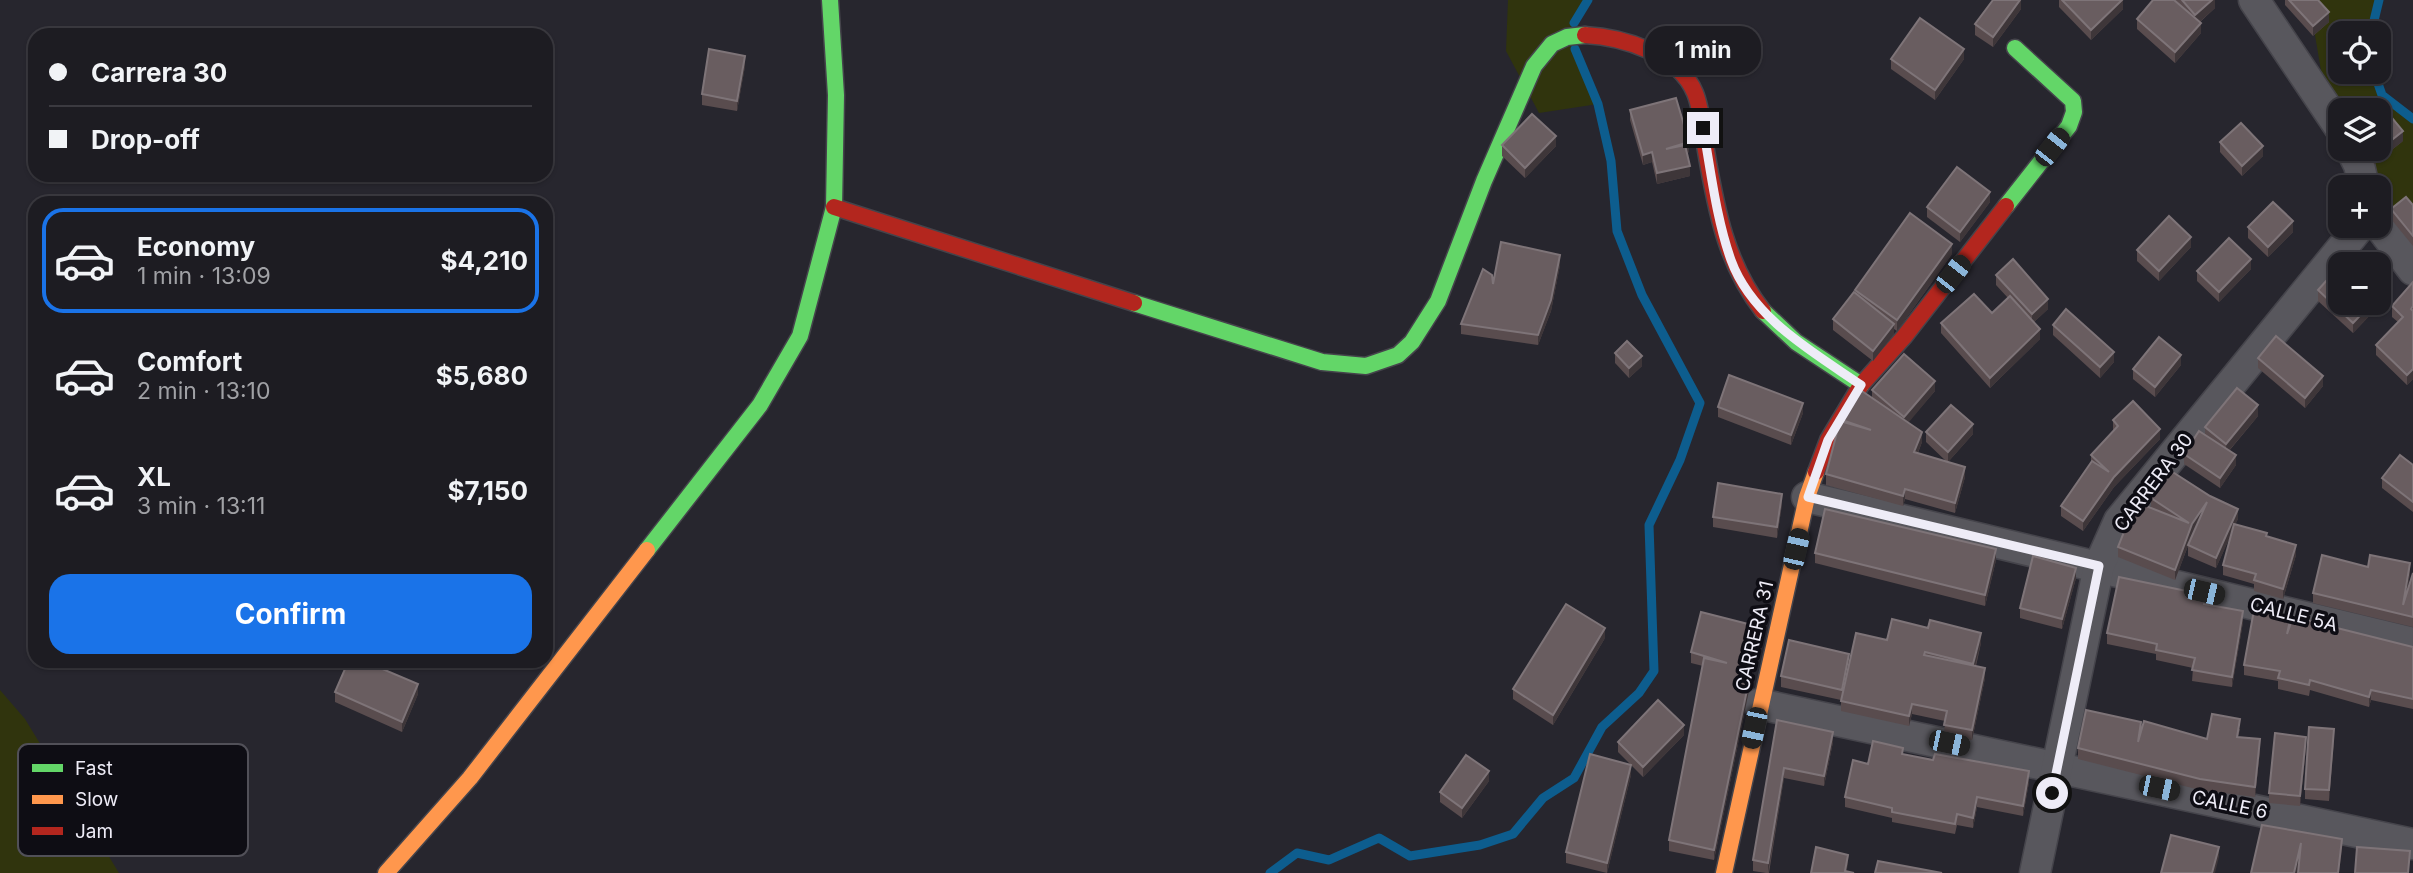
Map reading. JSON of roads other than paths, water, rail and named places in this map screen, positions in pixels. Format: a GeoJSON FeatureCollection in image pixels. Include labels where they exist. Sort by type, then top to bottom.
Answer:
{"type":"FeatureCollection","features":[{"type":"Feature","properties":{"kind":"street"},"geometry":{"type":"LineString","coordinates":[[386,873],[470,778],[760,405],[800,335],[834,207],[836,95],[830,0]]}},
{"type":"Feature","properties":{"kind":"street"},"geometry":{"type":"LineString","coordinates":[[2254,0],[2328,110]]}},
{"type":"Feature","properties":{"kind":"street"},"geometry":{"type":"LineString","coordinates":[[834,207],[1311,360],[1339,367],[1384,362],[1399,355],[1414,341],[1444,287],[1485,179],[1538,59],[1561,39],[1580,34],[1610,38],[1648,49],[1683,74],[1695,92],[1731,262],[1749,293],[1765,313],[1803,346],[1861,385]]}},
{"type":"Feature","properties":{"kind":"street","name":"CARRERA 31"},"geometry":{"type":"LineString","coordinates":[[1724,873],[1759,704],[1808,497],[1842,413],[1861,385],[1904,337],[2069,126],[2074,111],[2073,101],[2015,48]]}},
{"type":"Feature","properties":{"kind":"street","name":"CARRERA 30"},"geometry":{"type":"LineString","coordinates":[[2035,873],[2099,566],[2119,521],[2350,238]]}},
{"type":"Feature","properties":{"kind":"street"},"geometry":{"type":"LineString","coordinates":[[2389,238],[2413,270]]}},
{"type":"Feature","properties":{"kind":"street","name":"CALLE 5A"},"geometry":{"type":"LineString","coordinates":[[1808,497],[2413,643]]}},
{"type":"Feature","properties":{"kind":"street","name":"CALLE 6"},"geometry":{"type":"LineString","coordinates":[[1759,704],[2057,766],[2413,845]]}},
{"type":"Feature","properties":{"kind":"waterway"},"geometry":{"type":"LineString","coordinates":[[1574,23],[1588,0]]}},
{"type":"Feature","properties":{"kind":"waterway"},"geometry":{"type":"LineString","coordinates":[[2374,21],[2379,0]]}},
{"type":"Feature","properties":{"kind":"waterway"},"geometry":{"type":"LineString","coordinates":[[1270,873],[1297,853],[1329,860],[1379,838],[1410,856],[1480,845],[1513,834],[1543,798],[1574,778],[1602,727],[1639,693],[1654,671],[1649,525],[1680,460],[1700,403],[1642,295],[1617,231],[1611,161],[1598,104],[1575,49]]}},
{"type":"Feature","properties":{"kind":"waterway"},"geometry":{"type":"LineString","coordinates":[[2378,84],[2382,95],[2413,119]]}}]}
